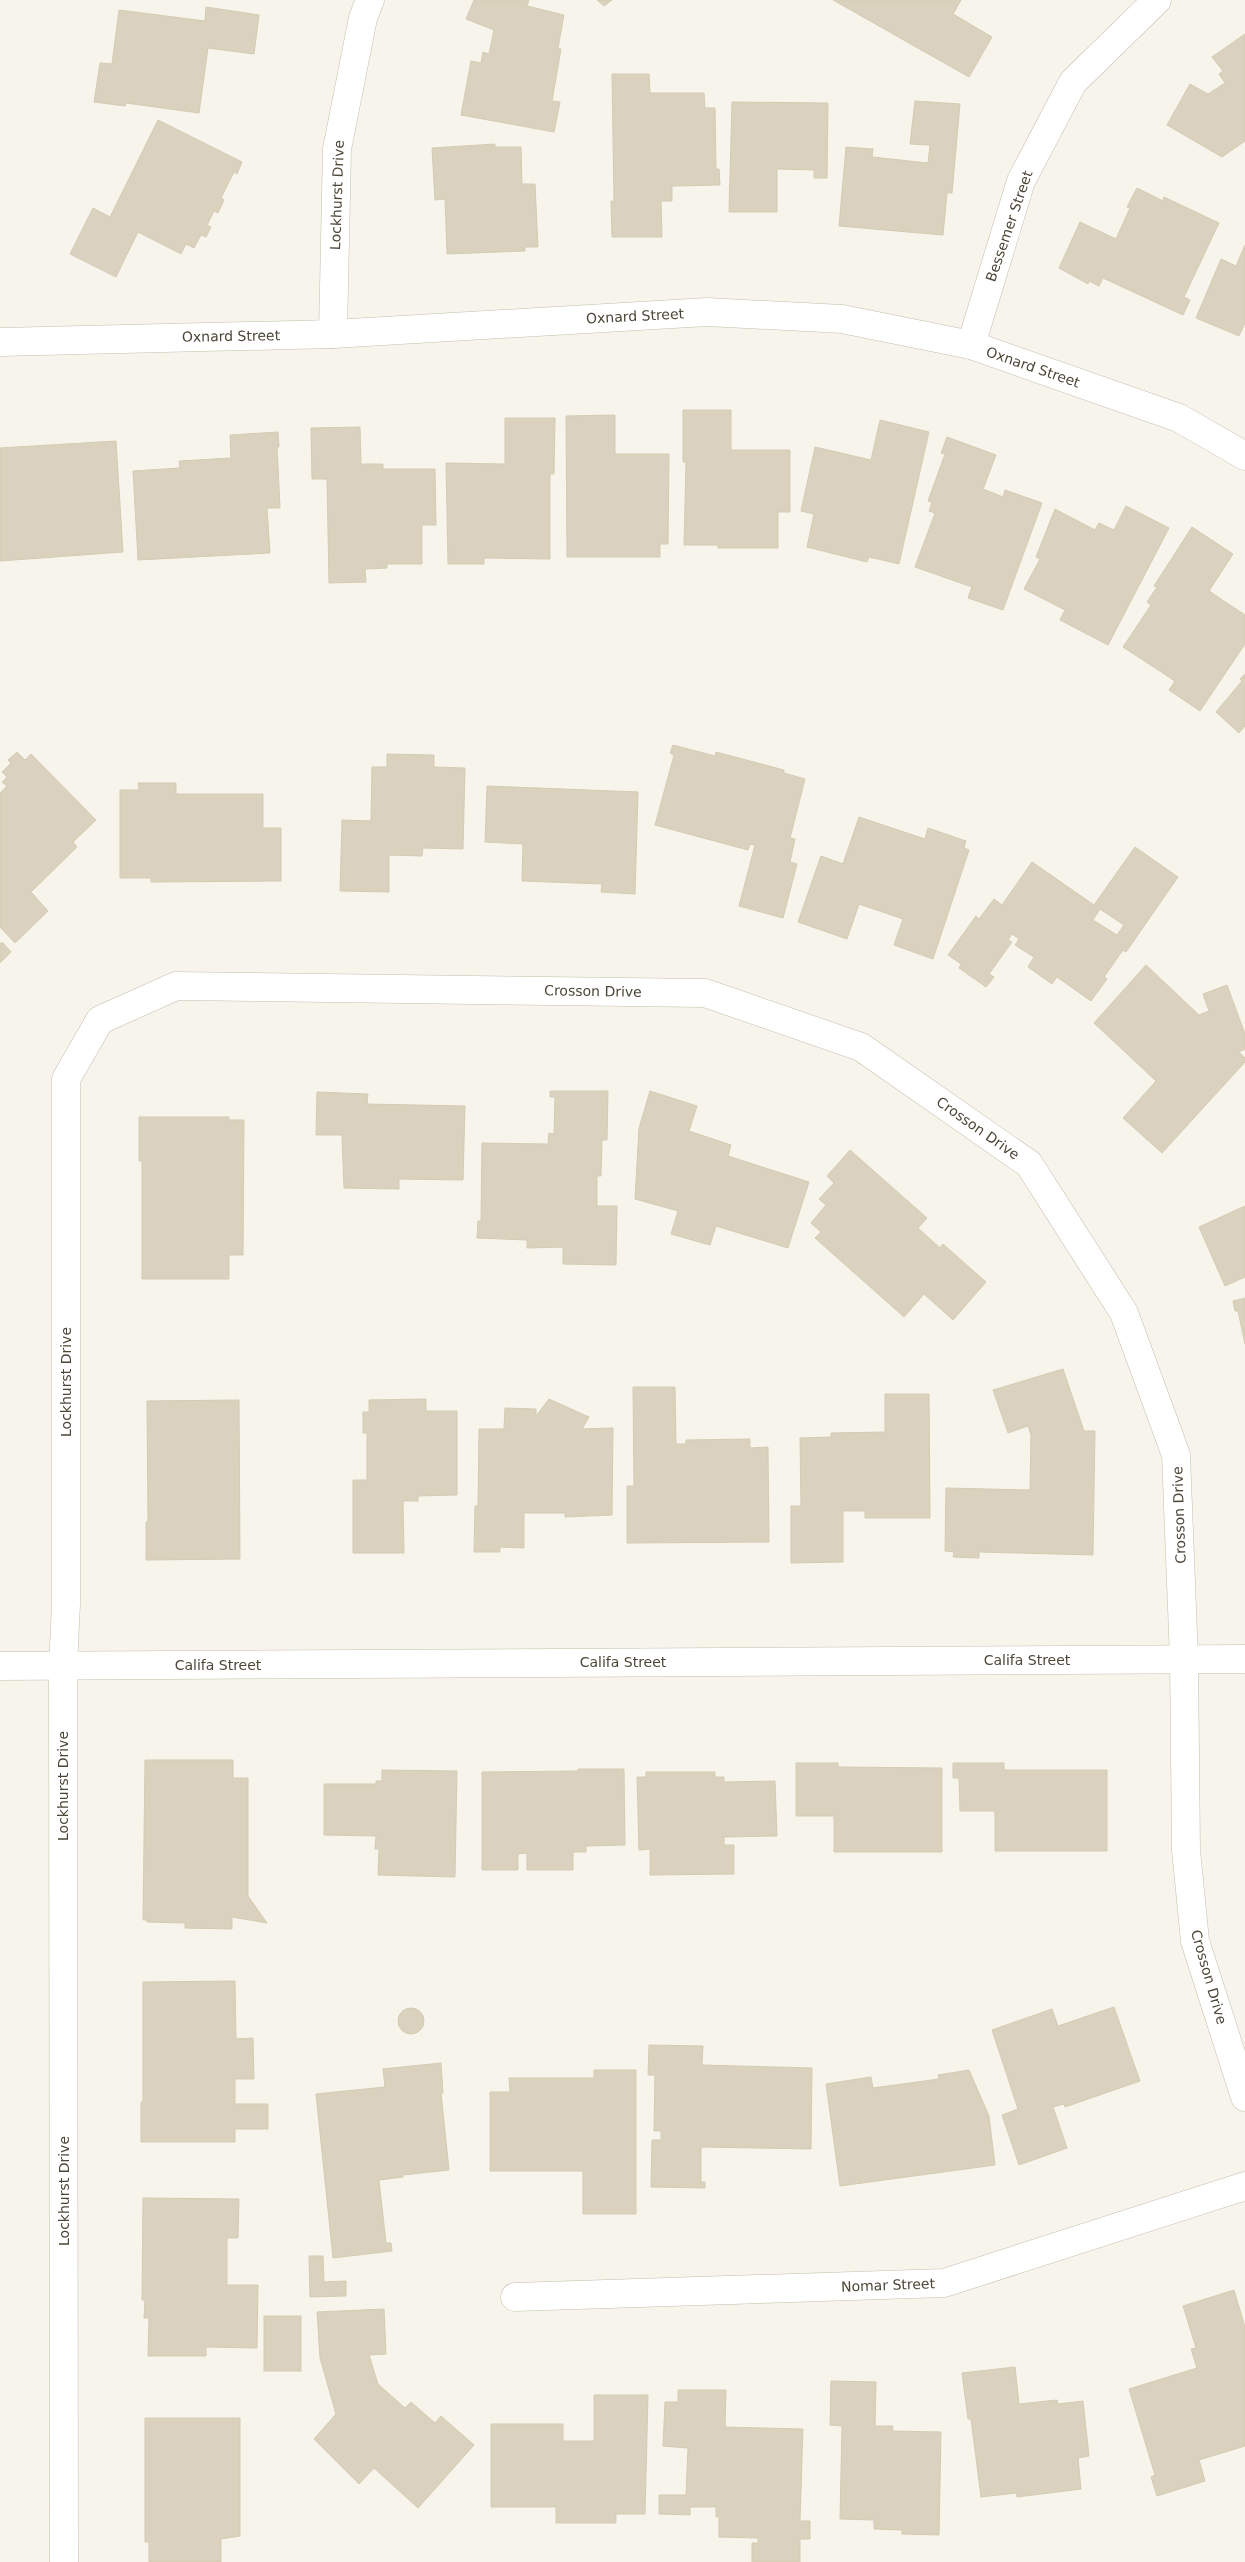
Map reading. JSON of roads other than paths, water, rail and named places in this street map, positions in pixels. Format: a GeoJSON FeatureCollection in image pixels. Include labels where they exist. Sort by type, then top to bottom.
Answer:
{"type":"FeatureCollection","features":[{"type":"Feature","properties":{"kind":"street","name":"Lockhurst Drive"},"geometry":{"type":"LineString","coordinates":[[333,334],[337,149],[363,18],[370,0]]}},
{"type":"Feature","properties":{"kind":"street","name":"Bessemer Street"},"geometry":{"type":"LineString","coordinates":[[971,345],[1021,181],[1072,82],[1156,0]]}},
{"type":"Feature","properties":{"kind":"street","name":"Oxnard Street"},"geometry":{"type":"LineString","coordinates":[[0,342],[333,334],[707,312],[842,319],[971,345],[1179,418],[1245,456]]}},
{"type":"Feature","properties":{"kind":"street","name":"Crosson Drive"},"geometry":{"type":"LineString","coordinates":[[100,1020],[176,986],[705,993],[861,1047],[1030,1164],[1124,1314],[1176,1455],[1184,1659],[1186,1850],[1195,1940],[1245,2097]]}},
{"type":"Feature","properties":{"kind":"street","name":"Lockhurst Drive"},"geometry":{"type":"LineString","coordinates":[[64,2562],[63,1666],[66,1604],[66,1079],[100,1020]]}},
{"type":"Feature","properties":{"kind":"street","name":"Califa Street"},"geometry":{"type":"LineString","coordinates":[[0,1666],[1245,1659]]}},
{"type":"Feature","properties":{"kind":"street","name":"Nomar Street"},"geometry":{"type":"LineString","coordinates":[[515,2297],[944,2283],[1245,2186]]}}]}
